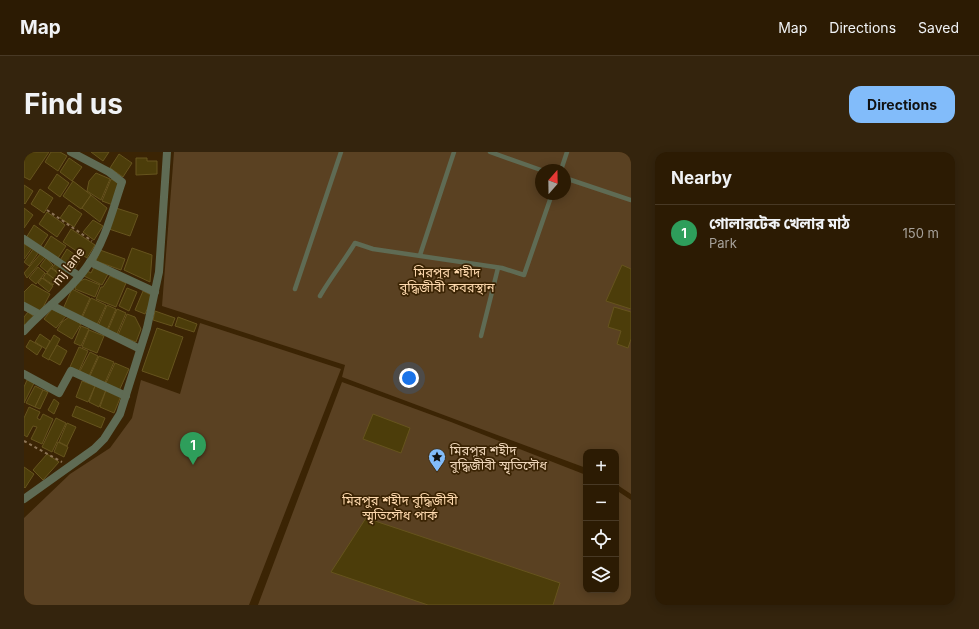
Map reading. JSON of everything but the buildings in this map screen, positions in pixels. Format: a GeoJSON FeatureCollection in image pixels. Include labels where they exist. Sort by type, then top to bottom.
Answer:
{"type":"FeatureCollection","features":[{"type":"Feature","properties":{"kind":"street","name":"mj lane"},"geometry":{"type":"LineString","coordinates":[[24,331],[51,305],[90,262],[98,246],[122,182],[109,172],[71,152]]}},
{"type":"Feature","properties":{"kind":"street"},"geometry":{"type":"LineString","coordinates":[[24,498],[94,449],[104,439],[115,424],[126,396],[140,349],[159,272],[167,152]]}},
{"type":"Feature","properties":{"kind":"street"},"geometry":{"type":"LineString","coordinates":[[24,238],[78,276]]}},
{"type":"Feature","properties":{"kind":"street"},"geometry":{"type":"LineString","coordinates":[[90,262],[155,292]]}},
{"type":"Feature","properties":{"kind":"street"},"geometry":{"type":"LineString","coordinates":[[51,305],[140,349]]}},
{"type":"Feature","properties":{"kind":"street"},"geometry":{"type":"LineString","coordinates":[[24,306],[40,314]]}},
{"type":"Feature","properties":{"kind":"street"},"geometry":{"type":"LineString","coordinates":[[24,374],[59,393],[71,372],[126,396]]}},
{"type":"Feature","properties":{"kind":"lane"},"geometry":{"type":"LineString","coordinates":[[295,289],[341,152]]}},
{"type":"Feature","properties":{"kind":"lane"},"geometry":{"type":"LineString","coordinates":[[420,255],[454,152]]}},
{"type":"Feature","properties":{"kind":"lane"},"geometry":{"type":"LineString","coordinates":[[490,152],[535,168]]}},
{"type":"Feature","properties":{"kind":"lane"},"geometry":{"type":"LineString","coordinates":[[562,164],[567,152]]}},
{"type":"Feature","properties":{"kind":"lane"},"geometry":{"type":"LineString","coordinates":[[571,180],[631,200]]}},
{"type":"Feature","properties":{"kind":"lane"},"geometry":{"type":"LineString","coordinates":[[320,296],[335,272],[342,265],[355,243],[373,249],[420,255],[446,262],[498,268],[524,275],[550,200]]}},
{"type":"Feature","properties":{"kind":"lane"},"geometry":{"type":"LineString","coordinates":[[481,336],[498,268]]}},
{"type":"Feature","properties":{"kind":"path"},"geometry":{"type":"LineString","coordinates":[[47,210],[98,246]]}},
{"type":"Feature","properties":{"kind":"path"},"geometry":{"type":"LineString","coordinates":[[24,441],[68,466]]}},
{"type":"Feature","properties":{"kind":"green space","name":"মিরপুর শহীদ বুদ্ধিজীবী কবরস্থান"},"geometry":{"type":"Polygon","coordinates":[[[174,152],[631,152],[631,494],[619,486],[619,449],[583,449],[583,467],[342,377],[345,365],[162,306],[174,152]]]}},
{"type":"Feature","properties":{"kind":"green space"},"geometry":{"type":"Polygon","coordinates":[[[200,323],[341,369],[249,605],[24,605],[24,518],[70,474],[110,448],[132,418],[141,380],[180,394],[200,323]]]}},
{"type":"Feature","properties":{"kind":"green space","name":"মিরপুর শহীদ বুদ্ধিজীবী স্মৃতিসৌধ পার্ক"},"geometry":{"type":"Polygon","coordinates":[[[342,382],[451,422],[583,474],[583,593],[619,593],[619,492],[631,500],[631,605],[258,605],[342,382]]]}},
{"type":"Feature","properties":{"kind":"place","name":"গোলারটেক খেলার মাঠ"},"geometry":{"type":"Point","coordinates":[193,465]}},
{"type":"Feature","properties":{"kind":"place","name":"মিরপুর শহীদ বুদ্ধিজীবী স্মৃতিসৌধ"},"geometry":{"type":"Point","coordinates":[437,472]}}]}
